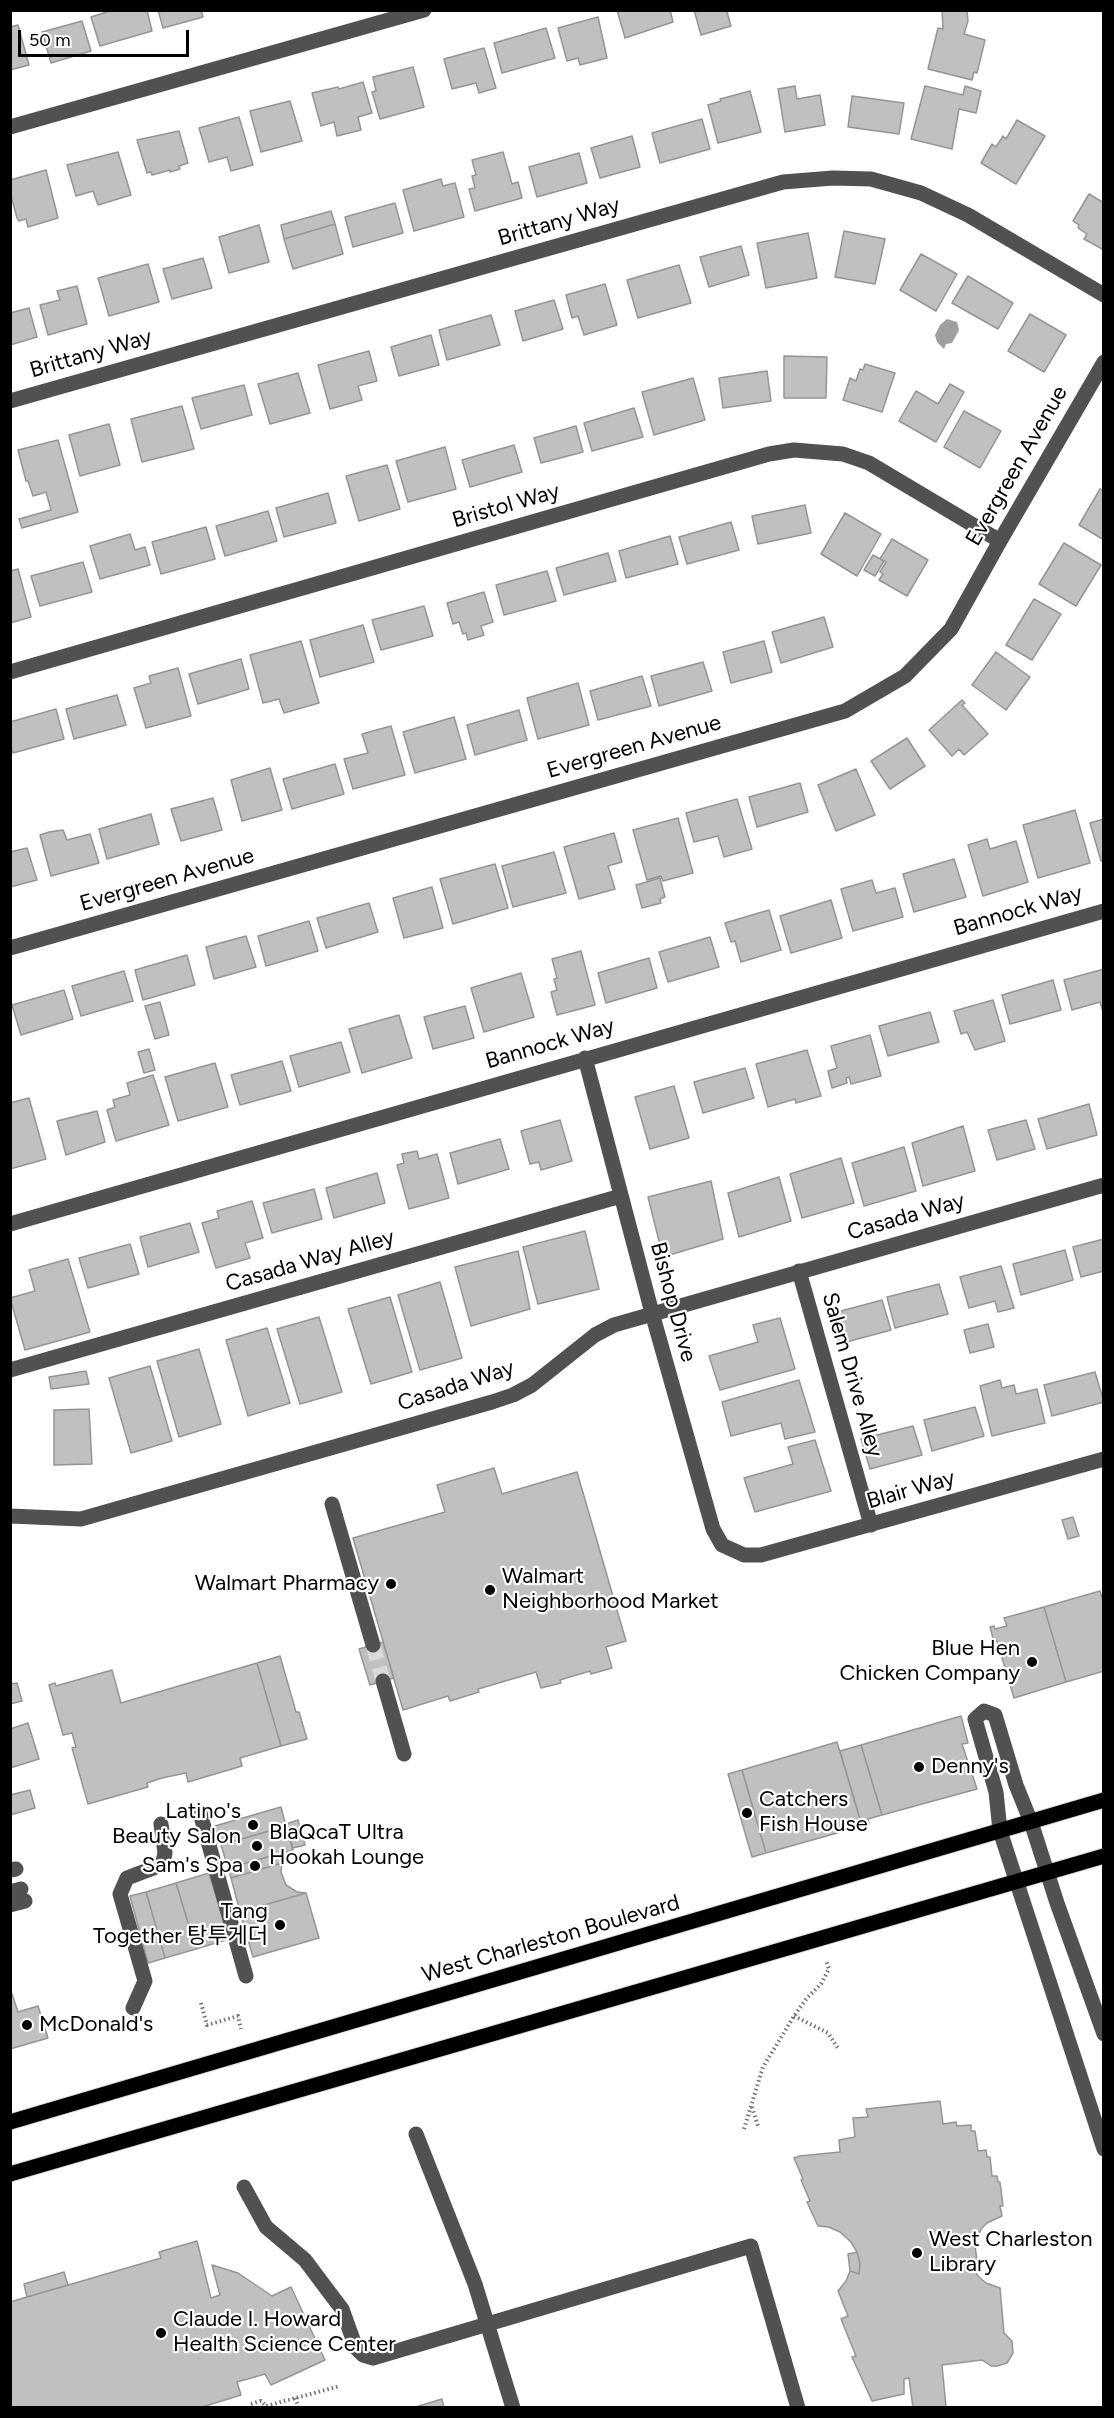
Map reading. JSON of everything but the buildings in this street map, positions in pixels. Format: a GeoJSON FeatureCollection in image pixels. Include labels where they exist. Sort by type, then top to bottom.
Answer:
{"type":"FeatureCollection","features":[{"type":"Feature","properties":{"kind":"main road","name":"West Charleston Boulevard"},"geometry":{"type":"LineString","coordinates":[[10,2122],[1104,1800]]}},
{"type":"Feature","properties":{"kind":"main road"},"geometry":{"type":"LineString","coordinates":[[10,2174],[1104,1856]]}},
{"type":"Feature","properties":{"kind":"street"},"geometry":{"type":"LineString","coordinates":[[10,127],[424,10]]}},
{"type":"Feature","properties":{"kind":"street","name":"Brittany Way"},"geometry":{"type":"LineString","coordinates":[[10,401],[783,182],[833,178],[871,179],[921,193],[968,214],[1104,295]]}},
{"type":"Feature","properties":{"kind":"street","name":"Evergreen Avenue"},"geometry":{"type":"LineString","coordinates":[[10,948],[845,711],[905,676],[951,629],[1104,362]]}},
{"type":"Feature","properties":{"kind":"street","name":"Bristol Way"},"geometry":{"type":"LineString","coordinates":[[10,672],[769,454],[794,450],[843,454],[869,463],[1000,541]]}},
{"type":"Feature","properties":{"kind":"street","name":"Bannock Way"},"geometry":{"type":"LineString","coordinates":[[10,1224],[1104,911]]}},
{"type":"Feature","properties":{"kind":"street","name":"Bishop Drive"},"geometry":{"type":"LineString","coordinates":[[585,1058],[652,1313],[713,1529],[722,1545],[731,1550]]}},
{"type":"Feature","properties":{"kind":"street","name":"Casada Way"},"geometry":{"type":"LineString","coordinates":[[10,1516],[81,1519],[492,1402],[532,1385],[596,1335],[614,1325],[1104,1185]]}},
{"type":"Feature","properties":{"kind":"street","name":"Casada Way Alley"},"geometry":{"type":"LineString","coordinates":[[10,1370],[621,1196]]}},
{"type":"Feature","properties":{"kind":"street","name":"Salem Drive Alley"},"geometry":{"type":"LineString","coordinates":[[799,1271],[872,1525]]}},
{"type":"Feature","properties":{"kind":"street","name":"Blair Way"},"geometry":{"type":"LineString","coordinates":[[731,1550],[753,1556],[761,1555],[1104,1459]]}},
{"type":"Feature","properties":{"kind":"street"},"geometry":{"type":"LineString","coordinates":[[332,1504],[373,1645]]}},
{"type":"Feature","properties":{"kind":"street"},"geometry":{"type":"LineString","coordinates":[[383,1681],[405,1754]]}},
{"type":"Feature","properties":{"kind":"street"},"geometry":{"type":"LineString","coordinates":[[1104,2034],[1031,1822],[1016,1785],[995,1715],[984,1711],[975,1719],[996,1792],[1000,1831],[1104,2149]]}},
{"type":"Feature","properties":{"kind":"street"},"geometry":{"type":"LineString","coordinates":[[200,1813],[246,1976]]}},
{"type":"Feature","properties":{"kind":"street"},"geometry":{"type":"LineString","coordinates":[[133,2008],[145,1981],[120,1894],[127,1878],[163,1862],[165,1853],[161,1824]]}},
{"type":"Feature","properties":{"kind":"street"},"geometry":{"type":"LineString","coordinates":[[416,2134],[475,2284],[513,2408]]}},
{"type":"Feature","properties":{"kind":"street"},"geometry":{"type":"LineString","coordinates":[[244,2187],[266,2227],[305,2260],[323,2282],[342,2310],[356,2348],[363,2355],[373,2358],[751,2246],[798,2408]]}},
{"type":"Feature","properties":{"kind":"path"},"geometry":{"type":"LineString","coordinates":[[744,2129],[763,2067],[794,2016],[821,1984],[829,1969],[826,1960]]}},
{"type":"Feature","properties":{"kind":"path"},"geometry":{"type":"LineString","coordinates":[[201,2003],[207,2025],[238,2016],[241,2029]]}},
{"type":"Feature","properties":{"kind":"path"},"geometry":{"type":"LineString","coordinates":[[794,2016],[828,2033],[839,2050]]}},
{"type":"Feature","properties":{"kind":"path"},"geometry":{"type":"LineString","coordinates":[[752,2106],[758,2126]]}},
{"type":"Feature","properties":{"kind":"path"},"geometry":{"type":"LineString","coordinates":[[251,2404],[261,2401],[266,2406],[340,2386]]}},
{"type":"Feature","properties":{"kind":"path"},"geometry":{"type":"LineString","coordinates":[[296,2398],[299,2408]]}},
{"type":"Feature","properties":{"kind":"shaded area"},"geometry":{"type":"Polygon","coordinates":[[[947,319],[957,322],[959,330],[952,343],[946,344],[944,349],[937,342],[935,335],[940,325],[947,319]]]}},
{"type":"Feature","properties":{"kind":"tunnel"},"geometry":{"type":"LineString","coordinates":[[373,1645],[383,1681]]}},
{"type":"Feature","properties":{"kind":"place","name":"Walmart Pharmacy"},"geometry":{"type":"Point","coordinates":[391,1584]}},
{"type":"Feature","properties":{"kind":"place","name":"Walmart Neighborhood Market"},"geometry":{"type":"Point","coordinates":[490,1590]}},
{"type":"Feature","properties":{"kind":"place","name":"Blue Hen Chicken Company"},"geometry":{"type":"Point","coordinates":[1032,1662]}},
{"type":"Feature","properties":{"kind":"place","name":"Denny's"},"geometry":{"type":"Point","coordinates":[919,1767]}},
{"type":"Feature","properties":{"kind":"place","name":"Catchers Fish House"},"geometry":{"type":"Point","coordinates":[747,1813]}},
{"type":"Feature","properties":{"kind":"place","name":"Latino's Beauty Salon"},"geometry":{"type":"Point","coordinates":[253,1825]}},
{"type":"Feature","properties":{"kind":"place","name":"BlaQcaT Ultra Hookah Lounge"},"geometry":{"type":"Point","coordinates":[257,1846]}},
{"type":"Feature","properties":{"kind":"place","name":"Sam's Spa"},"geometry":{"type":"Point","coordinates":[255,1866]}},
{"type":"Feature","properties":{"kind":"place","name":"Tang Together 탕투게더"},"geometry":{"type":"Point","coordinates":[280,1925]}},
{"type":"Feature","properties":{"kind":"place","name":"McDonald's"},"geometry":{"type":"Point","coordinates":[27,2025]}},
{"type":"Feature","properties":{"kind":"place","name":"West Charleston Library"},"geometry":{"type":"Point","coordinates":[917,2253]}},
{"type":"Feature","properties":{"kind":"place","name":"Claude I. Howard Health Science Center"},"geometry":{"type":"Point","coordinates":[161,2333]}}]}
